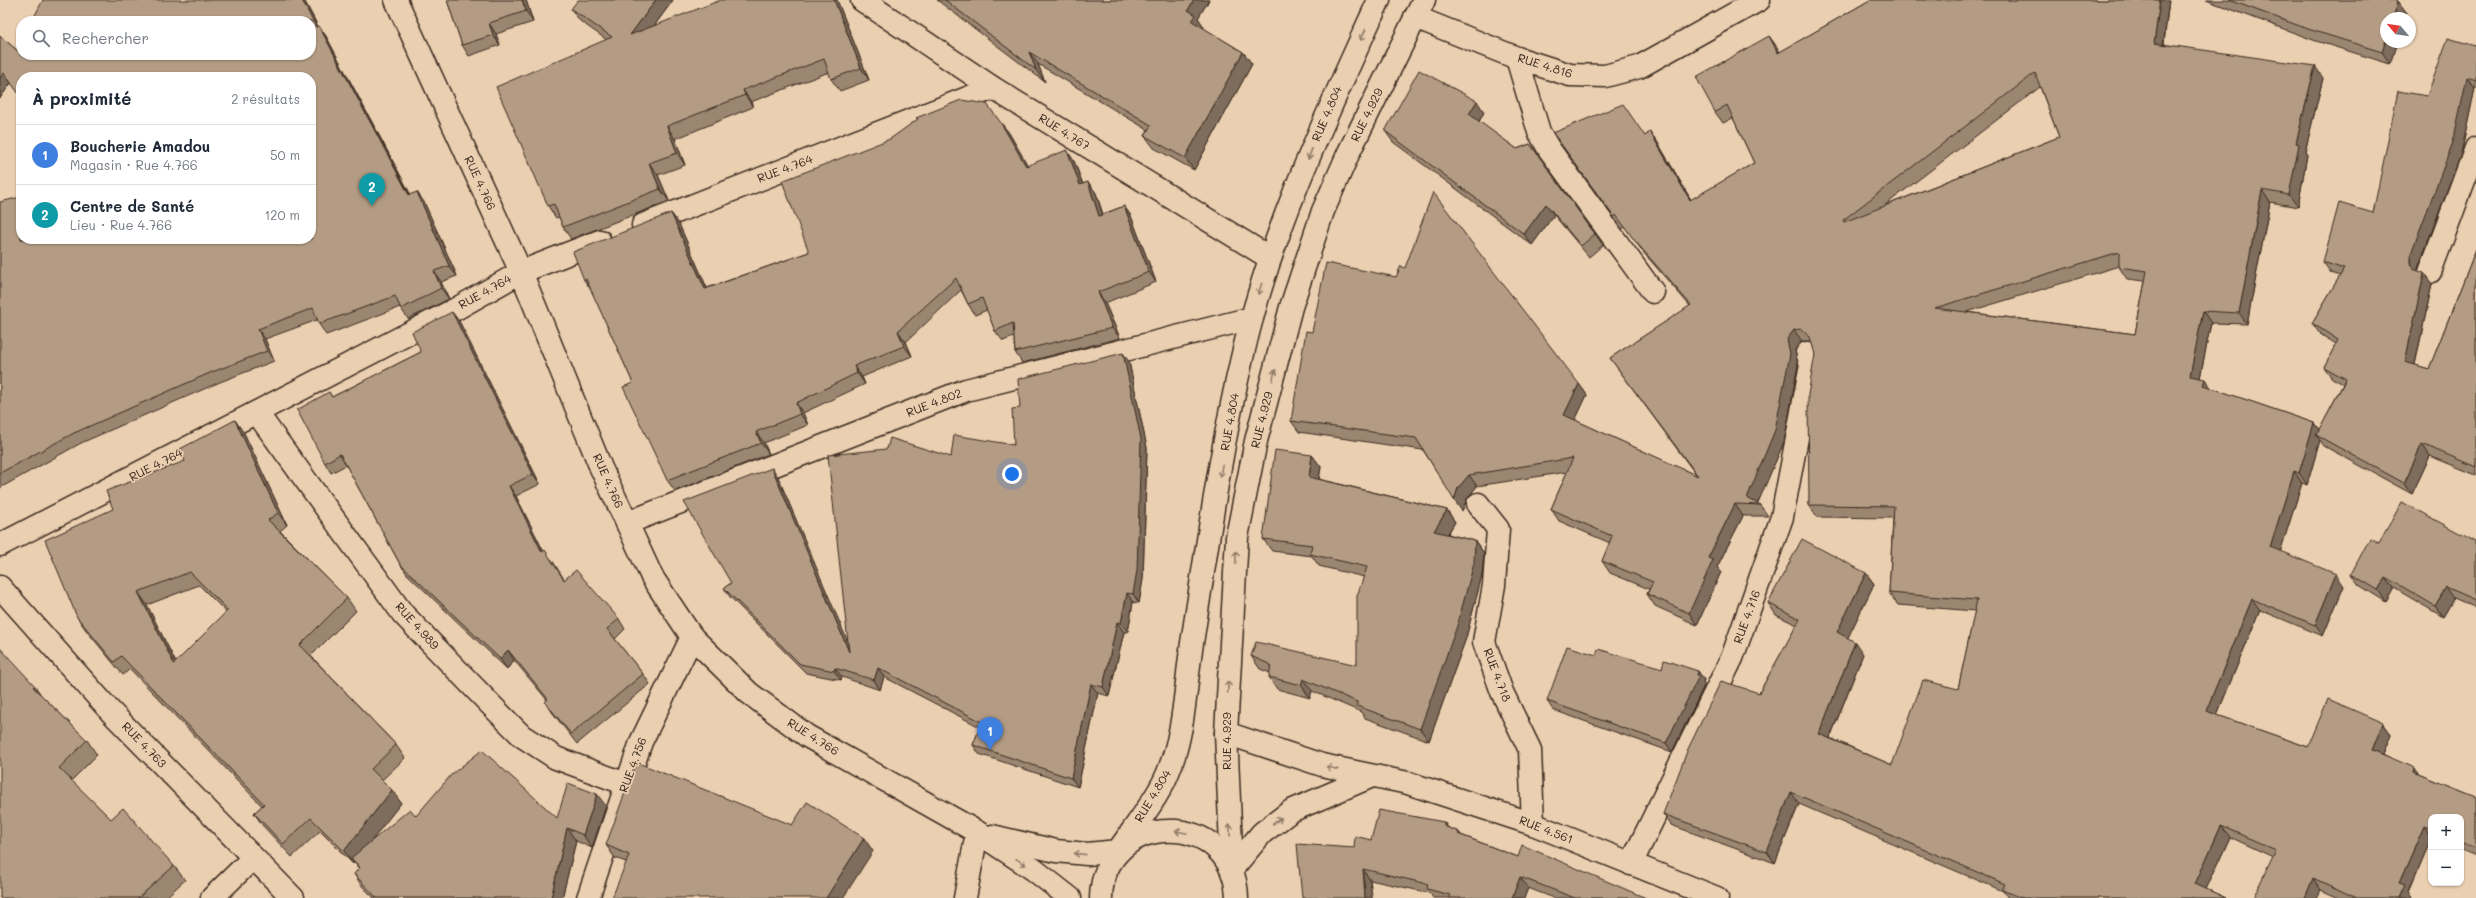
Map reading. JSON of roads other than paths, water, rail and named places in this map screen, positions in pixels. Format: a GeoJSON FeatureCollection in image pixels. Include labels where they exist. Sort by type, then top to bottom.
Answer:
{"type":"FeatureCollection","features":[{"type":"Feature","properties":{"kind":"street","name":"RUE 4.766"},"geometry":{"type":"LineString","coordinates":[[396,0],[521,272],[601,468],[652,577],[692,638],[749,693],[807,736],[977,832],[1033,869],[1070,898]]}},
{"type":"Feature","properties":{"kind":"street","name":"RUE 4.767"},"geometry":{"type":"LineString","coordinates":[[862,0],[993,88],[1270,258]]}},
{"type":"Feature","properties":{"kind":"street","name":"RUE 4.804"},"geometry":{"type":"LineString","coordinates":[[1100,898],[1101,887],[1107,868],[1167,777],[1181,736],[1186,684],[1211,524],[1241,360],[1252,318],[1270,258],[1325,117],[1379,0]]}},
{"type":"Feature","properties":{"kind":"street","name":"RUE 4.816"},"geometry":{"type":"LineString","coordinates":[[1420,8],[1517,58],[1570,75],[1605,76],[1639,67],[1759,0]]}},
{"type":"Feature","properties":{"kind":"street","name":"RUE 4.929"},"geometry":{"type":"LineString","coordinates":[[1232,869],[1226,733],[1237,537],[1256,441],[1291,307],[1324,211],[1349,152],[1420,8]]}},
{"type":"Feature","properties":{"kind":"street"},"geometry":{"type":"LineString","coordinates":[[1517,58],[1539,132],[1549,149],[1653,292]]}},
{"type":"Feature","properties":{"kind":"street","name":"RUE 4.764"},"geometry":{"type":"LineString","coordinates":[[0,545],[257,413],[521,272],[993,88]]}},
{"type":"Feature","properties":{"kind":"street"},"geometry":{"type":"LineString","coordinates":[[2430,272],[2476,148]]}},
{"type":"Feature","properties":{"kind":"street","name":"RUE 4.802"},"geometry":{"type":"LineString","coordinates":[[627,523],[966,390],[1252,318]]}},
{"type":"Feature","properties":{"kind":"street","name":"RUE 4.716"},"geometry":{"type":"LineString","coordinates":[[1631,864],[1732,658],[1782,517],[1811,364],[1807,353]]}},
{"type":"Feature","properties":{"kind":"street","name":"RUE 4.989"},"geometry":{"type":"LineString","coordinates":[[257,413],[403,614],[491,705],[522,736],[556,758],[626,784]]}},
{"type":"Feature","properties":{"kind":"street","name":"RUE 4.718"},"geometry":{"type":"LineString","coordinates":[[1478,504],[1498,529],[1494,586],[1484,642],[1502,692],[1530,750],[1533,824]]}},
{"type":"Feature","properties":{"kind":"street","name":"RUE 4.763"},"geometry":{"type":"LineString","coordinates":[[0,587],[111,712],[294,898]]}},
{"type":"Feature","properties":{"kind":"street","name":"RUE 4.756"},"geometry":{"type":"LineString","coordinates":[[588,898],[641,742],[692,638]]}},
{"type":"Feature","properties":{"kind":"street","name":"RUE 4.561"},"geometry":{"type":"LineString","coordinates":[[1226,733],[1322,765],[1370,777],[1408,783],[1533,824],[1717,898]]}},
{"type":"Feature","properties":{"kind":"street"},"geometry":{"type":"LineString","coordinates":[[1232,869],[1262,833],[1291,811],[1370,777]]}},
{"type":"Feature","properties":{"kind":"street"},"geometry":{"type":"LineString","coordinates":[[1118,851],[1136,838],[1158,830],[1180,830],[1201,838],[1219,851],[1232,869],[1237,887],[1237,898]]}},
{"type":"Feature","properties":{"kind":"street","name":"RUE 4.766"},"geometry":{"type":"LineString","coordinates":[[977,832],[1056,851],[1086,854],[1118,851]]}},
{"type":"Feature","properties":{"kind":"street"},"geometry":{"type":"LineString","coordinates":[[965,898],[977,832]]}},
{"type":"Feature","properties":{"kind":"street"},"geometry":{"type":"LineString","coordinates":[[212,898],[253,858]]}},
{"type":"Feature","properties":{"kind":"place","name":"Centre de Santé"},"geometry":{"type":"Point","coordinates":[372,206]}},
{"type":"Feature","properties":{"kind":"place","name":"Boucherie Amadou"},"geometry":{"type":"Point","coordinates":[990,750]}}]}
